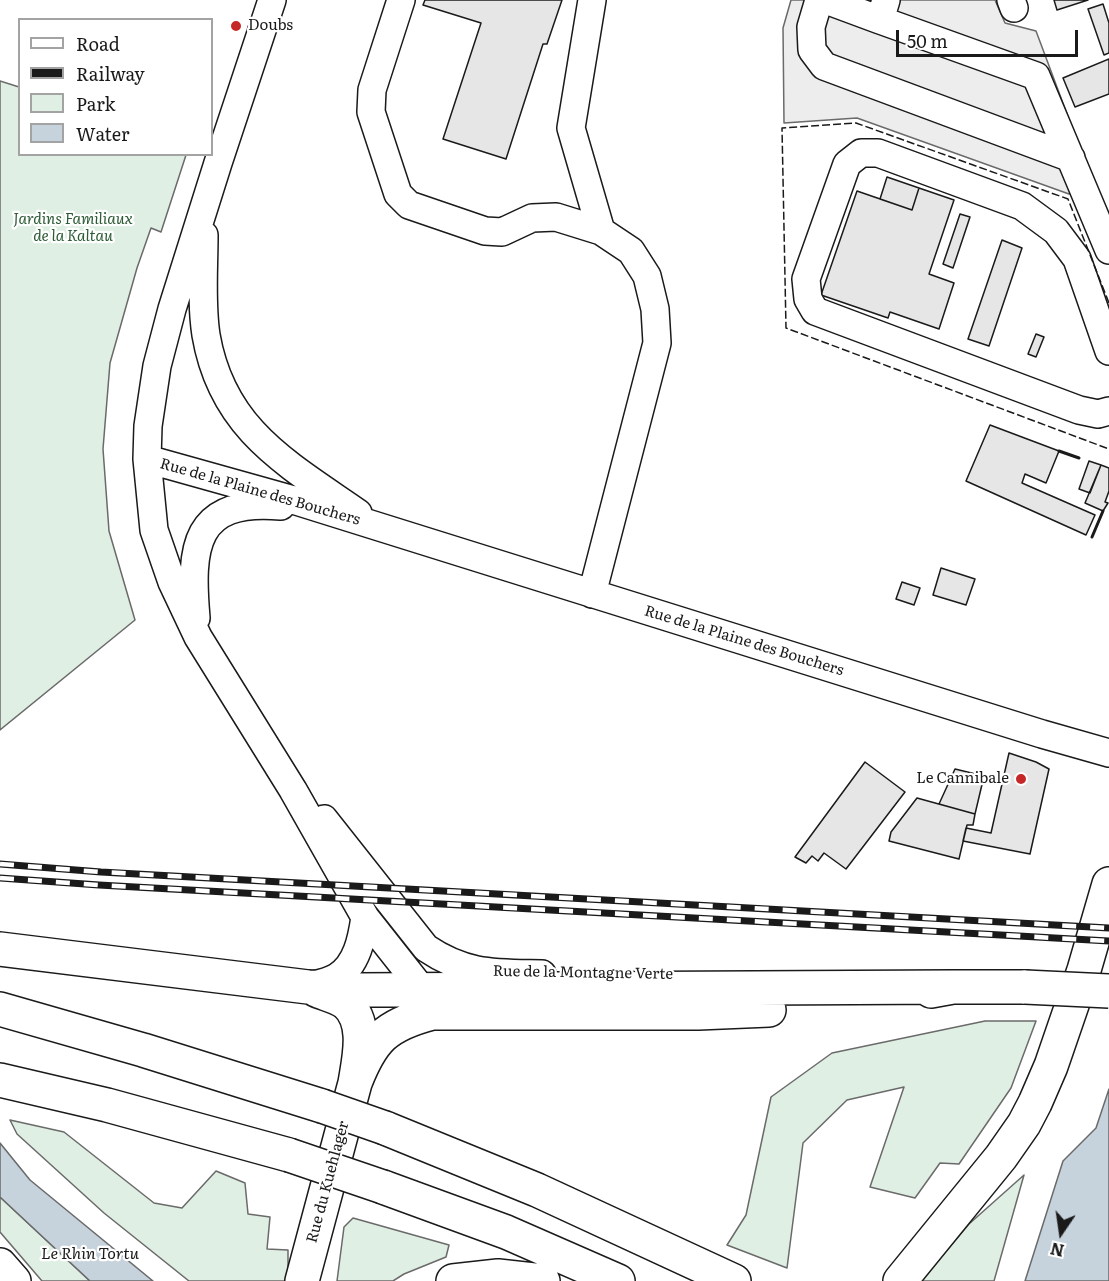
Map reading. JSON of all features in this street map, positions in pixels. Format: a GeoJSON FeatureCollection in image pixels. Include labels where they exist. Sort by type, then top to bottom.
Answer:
{"type":"FeatureCollection","features":[{"type":"Feature","properties":{"kind":"main road"},"geometry":{"type":"LineString","coordinates":[[900,1281],[1001,1157],[1024,1124],[1051,1065],[1084,970],[1109,884]]}},
{"type":"Feature","properties":{"kind":"main road"},"geometry":{"type":"LineString","coordinates":[[0,948],[308,987],[357,990],[953,987]]}},
{"type":"Feature","properties":{"kind":"main road","name":"Rue du Kuehlager"},"geometry":{"type":"LineString","coordinates":[[302,1281],[360,1057],[360,1037],[354,1012],[344,1002],[308,987]]}},
{"type":"Feature","properties":{"kind":"main road","name":"Rue de la Montagne Verte"},"geometry":{"type":"LineString","coordinates":[[466,1011],[698,1013],[816,1006],[953,987],[1024,987],[1109,991]]}},
{"type":"Feature","properties":{"kind":"main road"},"geometry":{"type":"LineString","coordinates":[[0,1009],[143,1050],[385,1128],[537,1190],[735,1281]]}},
{"type":"Feature","properties":{"kind":"main road","name":"Rue du Kuehlager"},"geometry":{"type":"LineString","coordinates":[[355,1083],[369,1052],[382,1036],[395,1026],[406,1019],[432,1013],[466,1011]]}},
{"type":"Feature","properties":{"kind":"main road"},"geometry":{"type":"LineString","coordinates":[[0,1080],[107,1105],[289,1155],[506,1232],[618,1281]]}},
{"type":"Feature","properties":{"kind":"main road"},"geometry":{"type":"LineString","coordinates":[[0,1265],[14,1281]]}},
{"type":"Feature","properties":{"kind":"main road"},"geometry":{"type":"LineString","coordinates":[[453,1281],[498,1276],[543,1281]]}},
{"type":"Feature","properties":{"kind":"street","name":"Rue de la Plaine des Bouchers"},"geometry":{"type":"LineString","coordinates":[[272,0],[172,309],[157,366],[148,426],[147,459],[290,499],[1109,753]]}},
{"type":"Feature","properties":{"kind":"street"},"geometry":{"type":"LineString","coordinates":[[400,0],[372,90],[371,101],[371,112],[398,194],[409,205],[485,231],[502,232],[532,218],[556,217],[602,231],[631,250],[647,276],[655,309],[657,343],[592,594]]}},
{"type":"Feature","properties":{"kind":"street"},"geometry":{"type":"LineString","coordinates":[[592,0],[571,128],[602,231]]}},
{"type":"Feature","properties":{"kind":"street"},"geometry":{"type":"LineString","coordinates":[[819,0],[811,27],[812,50],[825,66],[1071,158]]}},
{"type":"Feature","properties":{"kind":"street"},"geometry":{"type":"LineString","coordinates":[[826,0],[883,10],[1036,76],[1109,250]]}},
{"type":"Feature","properties":{"kind":"street"},"geometry":{"type":"LineString","coordinates":[[1109,351],[1077,259],[1056,231],[1022,206],[878,153],[861,153],[846,164],[806,279],[808,299],[815,311],[1079,410],[1098,414],[1109,411]]}},
{"type":"Feature","properties":{"kind":"street","name":"Rue de la Plaine des Bouchers"},"geometry":{"type":"LineString","coordinates":[[204,210],[206,334],[216,376],[225,395],[236,412],[268,448],[379,527]]}},
{"type":"Feature","properties":{"kind":"street","name":"Rue de la Montagne Verte"},"geometry":{"type":"LineString","coordinates":[[147,459],[154,530],[172,582],[198,637],[293,790],[365,917],[421,988],[440,1001],[466,1011]]}},
{"type":"Feature","properties":{"kind":"street","name":"Rue de la Montagne Verte"},"geometry":{"type":"LineString","coordinates":[[198,637],[193,586],[196,549],[206,528],[213,520],[227,511],[253,506],[284,506],[379,527]]}},
{"type":"Feature","properties":{"kind":"street","name":"Rue de la Montagne Verte"},"geometry":{"type":"LineString","coordinates":[[293,790],[327,821],[426,948],[461,968],[513,973],[863,978],[953,987]]}},
{"type":"Feature","properties":{"kind":"street"},"geometry":{"type":"LineString","coordinates":[[308,987],[337,977],[349,966],[362,937],[365,917]]}},
{"type":"Feature","properties":{"kind":"green space","name":"Jardins Familiaux de la Kaltau"},"geometry":{"type":"Polygon","coordinates":[[[0,81],[18,87],[18,156],[186,156],[161,232],[151,228],[110,363],[103,449],[109,531],[135,620],[0,730],[0,81]]]}},
{"type":"Feature","properties":{"kind":"green space"},"geometry":{"type":"Polygon","coordinates":[[[985,1021],[1036,1021],[1011,1088],[959,1164],[940,1163],[915,1198],[870,1187],[904,1087],[847,1100],[803,1143],[787,1268],[727,1245],[746,1215],[771,1097],[832,1053],[985,1021]]]}},
{"type":"Feature","properties":{"kind":"green space"},"geometry":{"type":"Polygon","coordinates":[[[10,1120],[64,1132],[154,1203],[182,1208],[216,1171],[245,1183],[248,1214],[270,1217],[267,1249],[288,1250],[288,1281],[189,1281],[104,1213],[17,1134],[10,1120]]]}},
{"type":"Feature","properties":{"kind":"green space"},"geometry":{"type":"Polygon","coordinates":[[[1024,1175],[994,1281],[921,1281],[969,1224],[1024,1175]]]}},
{"type":"Feature","properties":{"kind":"green space"},"geometry":{"type":"Polygon","coordinates":[[[0,1197],[90,1281],[42,1281],[0,1232],[0,1197]]]}},
{"type":"Feature","properties":{"kind":"green space"},"geometry":{"type":"Polygon","coordinates":[[[353,1218],[449,1245],[446,1257],[404,1274],[393,1281],[337,1281],[344,1227],[353,1218]]]}},
{"type":"Feature","properties":{"kind":"shaded area"},"geometry":{"type":"Polygon","coordinates":[[[791,0],[995,0],[1005,23],[1036,31],[1094,186],[1069,194],[857,118],[784,123],[783,28],[791,0]]]}},
{"type":"Feature","properties":{"kind":"water"},"geometry":{"type":"Polygon","coordinates":[[[1109,1089],[1109,1281],[1025,1281],[1063,1161],[1096,1128],[1109,1089]]]}},
{"type":"Feature","properties":{"kind":"water","name":"Le Rhin Tortu"},"geometry":{"type":"Polygon","coordinates":[[[0,1143],[30,1180],[153,1281],[90,1281],[0,1197],[0,1143]]]}},
{"type":"Feature","properties":{"kind":"building"},"geometry":{"type":"Polygon","coordinates":[[[425,0],[562,0],[547,44],[543,44],[506,159],[443,139],[481,23],[423,5],[425,0]]]}},
{"type":"Feature","properties":{"kind":"building"},"geometry":{"type":"Polygon","coordinates":[[[1054,0],[1088,0],[1057,10],[1054,0]]]}},
{"type":"Feature","properties":{"kind":"building"},"geometry":{"type":"Polygon","coordinates":[[[1103,4],[1109,23],[1109,53],[1104,55],[1088,9],[1103,4]]]}},
{"type":"Feature","properties":{"kind":"building"},"geometry":{"type":"Polygon","coordinates":[[[1109,59],[1109,94],[1075,107],[1063,78],[1109,59]]]}},
{"type":"Feature","properties":{"kind":"building"},"geometry":{"type":"Polygon","coordinates":[[[887,177],[919,188],[912,210],[880,199],[887,177]]]}},
{"type":"Feature","properties":{"kind":"building"},"geometry":{"type":"Polygon","coordinates":[[[919,188],[954,200],[929,274],[954,283],[939,329],[890,312],[888,318],[821,295],[857,191],[912,210],[919,188]]]}},
{"type":"Feature","properties":{"kind":"building"},"geometry":{"type":"Polygon","coordinates":[[[960,214],[970,217],[953,268],[943,264],[960,214]]]}},
{"type":"Feature","properties":{"kind":"building"},"geometry":{"type":"Polygon","coordinates":[[[1002,240],[1022,248],[989,346],[968,339],[1002,240]]]}},
{"type":"Feature","properties":{"kind":"building"},"geometry":{"type":"Polygon","coordinates":[[[1036,334],[1044,337],[1036,357],[1028,354],[1036,334]]]}},
{"type":"Feature","properties":{"kind":"building"},"geometry":{"type":"Polygon","coordinates":[[[990,425],[1059,451],[1046,483],[1025,474],[1022,483],[1095,515],[1086,535],[966,481],[990,425]]]}},
{"type":"Feature","properties":{"kind":"building"},"geometry":{"type":"Polygon","coordinates":[[[1089,461],[1101,465],[1090,493],[1079,489],[1089,461]]]}},
{"type":"Feature","properties":{"kind":"building"},"geometry":{"type":"Polygon","coordinates":[[[1101,465],[1109,468],[1109,491],[1105,502],[1108,503],[1103,511],[1085,503],[1101,465]]]}},
{"type":"Feature","properties":{"kind":"building"},"geometry":{"type":"Polygon","coordinates":[[[941,568],[975,579],[966,605],[933,595],[941,568]]]}},
{"type":"Feature","properties":{"kind":"building"},"geometry":{"type":"Polygon","coordinates":[[[902,582],[920,588],[914,605],[896,599],[902,582]]]}},
{"type":"Feature","properties":{"kind":"building"},"geometry":{"type":"Polygon","coordinates":[[[1009,753],[1049,769],[1030,854],[963,841],[966,828],[991,833],[1009,753]]]}},
{"type":"Feature","properties":{"kind":"building"},"geometry":{"type":"Polygon","coordinates":[[[865,762],[905,792],[846,869],[824,853],[818,861],[812,856],[806,863],[795,857],[865,762]]]}},
{"type":"Feature","properties":{"kind":"building"},"geometry":{"type":"Polygon","coordinates":[[[955,769],[984,776],[975,814],[939,804],[955,769]]]}},
{"type":"Feature","properties":{"kind":"building"},"geometry":{"type":"Polygon","coordinates":[[[917,798],[975,814],[973,825],[967,825],[959,859],[889,841],[891,832],[917,798]]]}},
{"type":"Feature","properties":{"kind":"railway"},"geometry":{"type":"LineString","coordinates":[[0,864],[101,872],[1109,928]]}},
{"type":"Feature","properties":{"kind":"railway"},"geometry":{"type":"LineString","coordinates":[[0,878],[1109,941]]}},
{"type":"Feature","properties":{"kind":"fence"},"geometry":{"type":"LineString","coordinates":[[1109,303],[1068,199],[856,123],[782,128],[786,328],[1109,449]]}},
{"type":"Feature","properties":{"kind":"wall"},"geometry":{"type":"LineString","coordinates":[[1059,451],[1079,458]]}},
{"type":"Feature","properties":{"kind":"wall"},"geometry":{"type":"LineString","coordinates":[[1092,537],[1103,511]]}},
{"type":"Feature","properties":{"kind":"place","name":"Doubs"},"geometry":{"type":"Point","coordinates":[236,26]}},
{"type":"Feature","properties":{"kind":"place","name":"Le Cannibale"},"geometry":{"type":"Point","coordinates":[1021,779]}}]}
